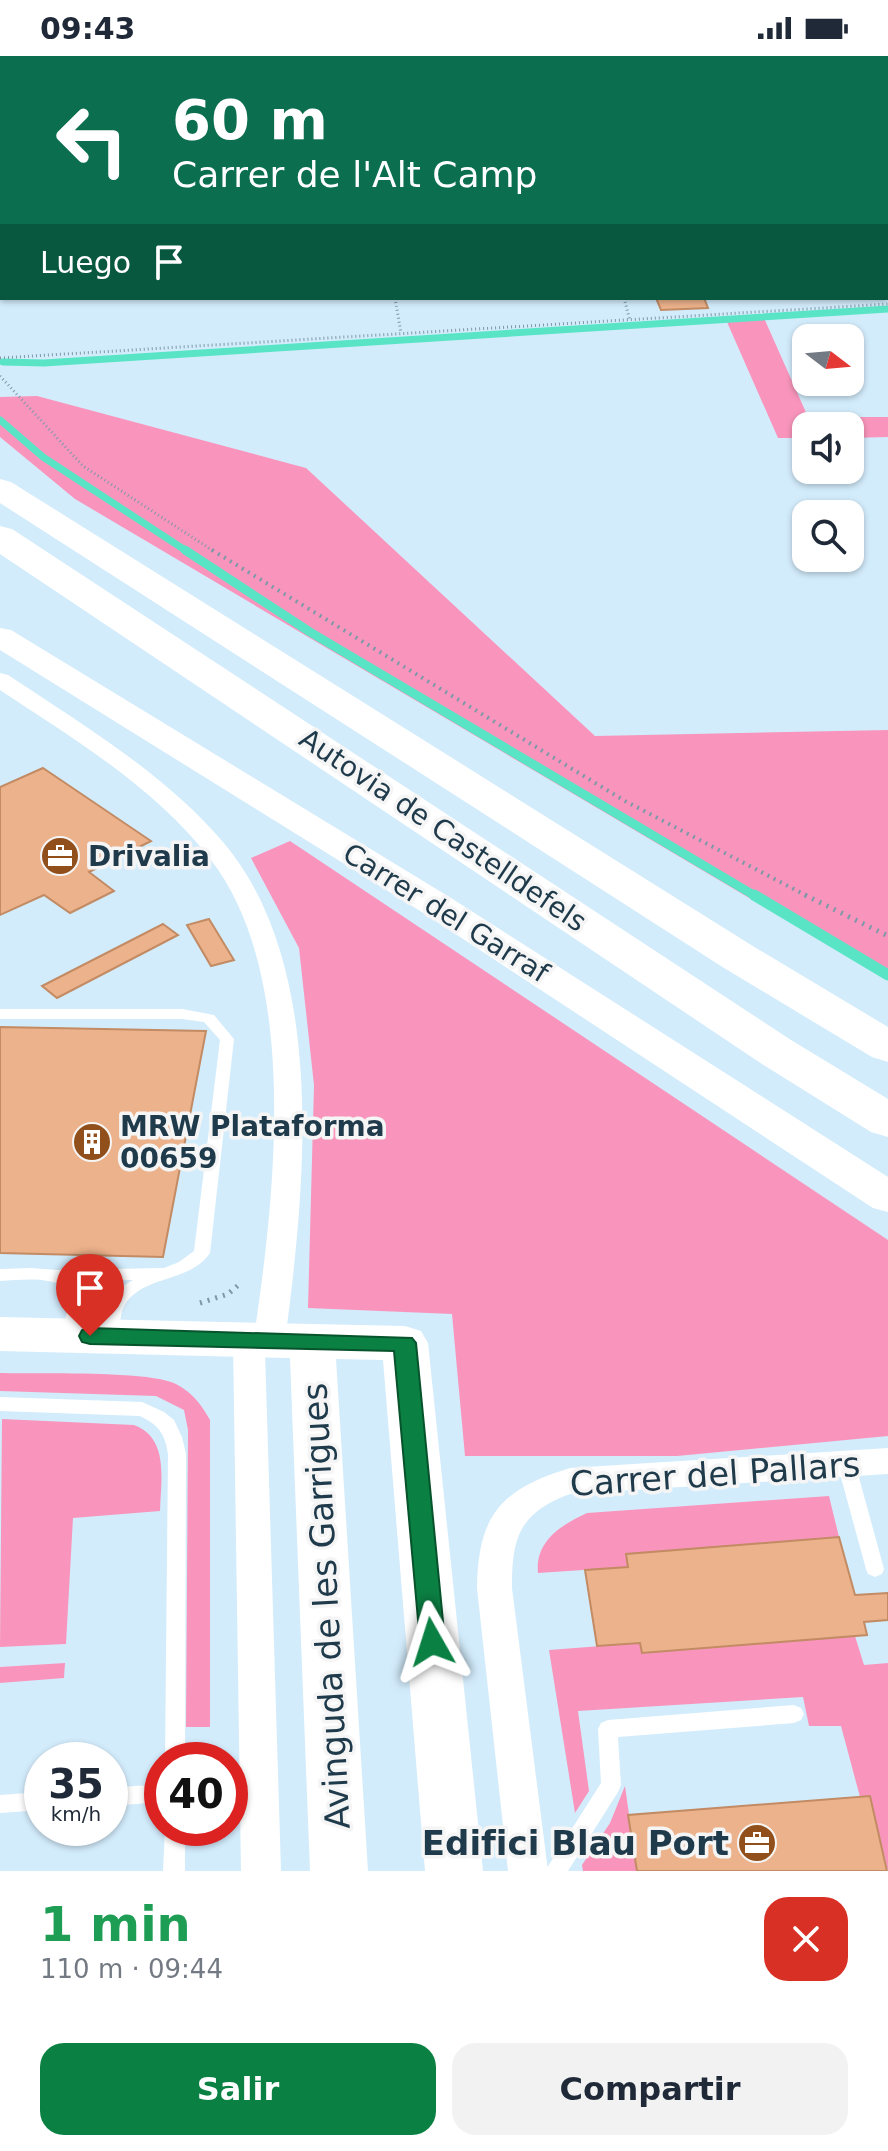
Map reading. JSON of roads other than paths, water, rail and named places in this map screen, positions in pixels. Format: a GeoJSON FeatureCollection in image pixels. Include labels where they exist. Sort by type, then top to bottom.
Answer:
{"type":"FeatureCollection","features":[{"type":"Feature","properties":{"kind":"highway"},"geometry":{"type":"LineString","coordinates":[[0,474],[10,496]]}},
{"type":"Feature","properties":{"kind":"highway","name":"Autovia de Castelldefels"},"geometry":{"type":"LineString","coordinates":[[10,496],[740,958],[888,1047]]}},
{"type":"Feature","properties":{"kind":"highway","name":"Autovia de Castelldefels"},"geometry":{"type":"LineString","coordinates":[[4,541],[775,1051],[888,1121]]}},
{"type":"Feature","properties":{"kind":"main road","name":"Carrer del Garraf"},"geometry":{"type":"LineString","coordinates":[[0,637],[438,906],[888,1197]]}},
{"type":"Feature","properties":{"kind":"main road"},"geometry":{"type":"LineString","coordinates":[[0,1334],[405,1343],[454,1871]]}},
{"type":"Feature","properties":{"kind":"main road","name":"Avinguda de les Garrigues"},"geometry":{"type":"LineString","coordinates":[[277,1341],[339,1871]]}},
{"type":"Feature","properties":{"kind":"street"},"geometry":{"type":"LineString","coordinates":[[0,680],[132,767],[175,806],[216,849],[261,923],[280,1006],[285,1064],[286,1161],[277,1341],[247,1742]]}},
{"type":"Feature","properties":{"kind":"street","name":"Carrer del Pallars"},"geometry":{"type":"LineString","coordinates":[[528,1871],[496,1609],[496,1561],[502,1529],[521,1504],[543,1489],[570,1481],[888,1461]]}},
{"type":"Feature","properties":{"kind":"street"},"geometry":{"type":"LineString","coordinates":[[248,1808],[261,1871]]}},
{"type":"Feature","properties":{"kind":"lane"},"geometry":{"type":"LineString","coordinates":[[0,1014],[182,1014],[209,1018],[227,1039],[202,1253],[187,1266],[123,1294],[90,1336]]}},
{"type":"Feature","properties":{"kind":"lane"},"geometry":{"type":"LineString","coordinates":[[0,1275],[169,1273]]}},
{"type":"Feature","properties":{"kind":"lane"},"geometry":{"type":"LineString","coordinates":[[62,1275],[77,1290],[90,1336]]}},
{"type":"Feature","properties":{"kind":"lane"},"geometry":{"type":"LineString","coordinates":[[0,1404],[142,1409],[161,1416],[173,1429],[177,1454],[175,1742]]}},
{"type":"Feature","properties":{"kind":"lane"},"geometry":{"type":"LineString","coordinates":[[846,1463],[875,1569]]}},
{"type":"Feature","properties":{"kind":"lane"},"geometry":{"type":"LineString","coordinates":[[556,1871],[611,1785],[608,1729],[794,1714]]}},
{"type":"Feature","properties":{"kind":"lane"},"geometry":{"type":"LineString","coordinates":[[0,1804],[24,1802]]}},
{"type":"Feature","properties":{"kind":"lane"},"geometry":{"type":"LineString","coordinates":[[174,1871],[175,1846]]}},
{"type":"Feature","properties":{"kind":"waterway"},"geometry":{"type":"LineString","coordinates":[[3,362],[44,363],[888,309]]}},
{"type":"Feature","properties":{"kind":"waterway"},"geometry":{"type":"LineString","coordinates":[[0,420],[43,457],[188,552]]}},
{"type":"Feature","properties":{"kind":"waterway"},"geometry":{"type":"LineString","coordinates":[[185,550],[310,632],[757,897]]}},
{"type":"Feature","properties":{"kind":"waterway"},"geometry":{"type":"LineString","coordinates":[[754,895],[888,975]]}},
{"type":"Feature","properties":{"kind":"place","name":"Drivalia"},"geometry":{"type":"Point","coordinates":[60,856]}},
{"type":"Feature","properties":{"kind":"place","name":"MRW Plataforma 00659"},"geometry":{"type":"Point","coordinates":[92,1142]}},
{"type":"Feature","properties":{"kind":"place","name":"Edifici Blau Port"},"geometry":{"type":"Point","coordinates":[757,1843]}}]}
